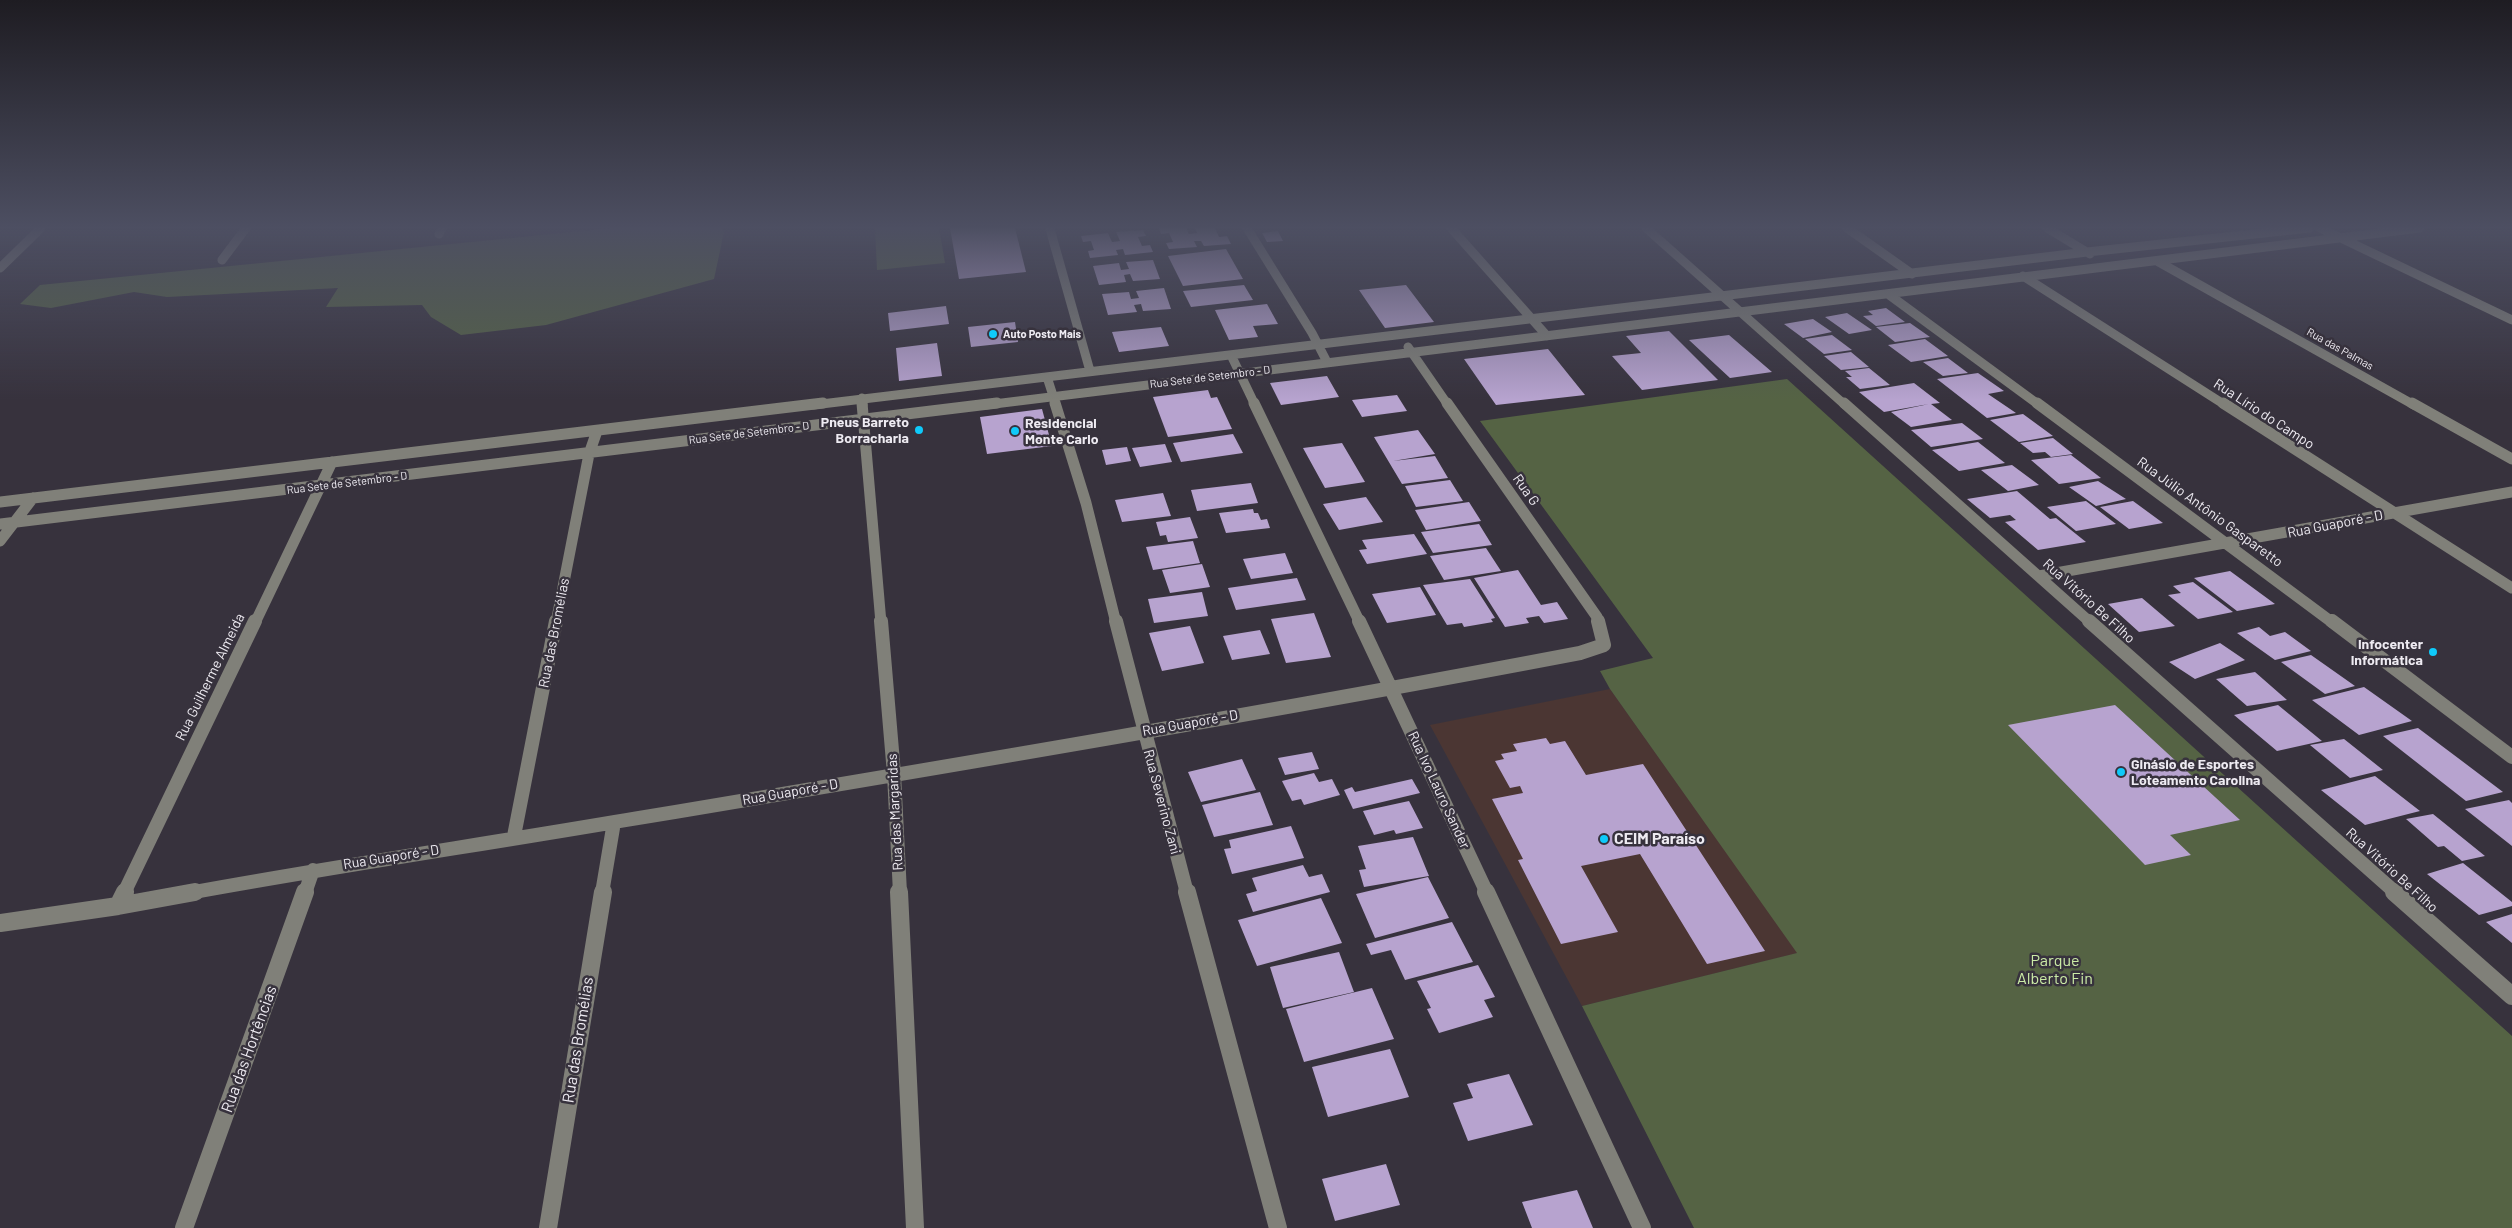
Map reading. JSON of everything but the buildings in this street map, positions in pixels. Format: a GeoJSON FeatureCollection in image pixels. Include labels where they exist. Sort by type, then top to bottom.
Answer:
{"type":"FeatureCollection","features":[{"type":"Feature","properties":{"kind":"street"},"geometry":{"type":"LineString","coordinates":[[1066,285],[1090,371]]}},
{"type":"Feature","properties":{"kind":"street"},"geometry":{"type":"LineString","coordinates":[[1283,285],[1327,362]]}},
{"type":"Feature","properties":{"kind":"street"},"geometry":{"type":"LineString","coordinates":[[1501,285],[1547,336]]}},
{"type":"Feature","properties":{"kind":"street","name":"Rua Vitório Be Filho"},"geometry":{"type":"LineString","coordinates":[[1711,285],[2512,996]]}},
{"type":"Feature","properties":{"kind":"street","name":"Rua Sete de Setembro - D"},"geometry":{"type":"LineString","coordinates":[[0,502],[1815,285]]}},
{"type":"Feature","properties":{"kind":"street","name":"Rua Sete de Setembro - D"},"geometry":{"type":"LineString","coordinates":[[0,524],[589,454],[865,418],[1963,285]]}},
{"type":"Feature","properties":{"kind":"street","name":"Rua Lírio do Campo"},"geometry":{"type":"LineString","coordinates":[[2037,285],[2512,588]]}},
{"type":"Feature","properties":{"kind":"street","name":"Rua das Palmas"},"geometry":{"type":"LineString","coordinates":[[2201,285],[2512,458]]}},
{"type":"Feature","properties":{"kind":"street"},"geometry":{"type":"LineString","coordinates":[[2440,285],[2512,320]]}},
{"type":"Feature","properties":{"kind":"street","name":"Rua Júlio Antônio Gasparetto"},"geometry":{"type":"LineString","coordinates":[[1888,294],[2228,544],[2512,757]]}},
{"type":"Feature","properties":{"kind":"street"},"geometry":{"type":"LineString","coordinates":[[1590,312],[1610,328]]}},
{"type":"Feature","properties":{"kind":"street","name":"Rua G"},"geometry":{"type":"LineString","coordinates":[[1398,335],[1597,617],[1604,645],[1580,653]]}},
{"type":"Feature","properties":{"kind":"street","name":"Rua Ivo Lauro Sander"},"geometry":{"type":"LineString","coordinates":[[1231,355],[1391,687],[1642,1228]]}},
{"type":"Feature","properties":{"kind":"street","name":"Rua Severino Zani"},"geometry":{"type":"LineString","coordinates":[[1047,377],[1086,503],[1143,731],[1278,1228]]}},
{"type":"Feature","properties":{"kind":"street","name":"Rua das Margaridas"},"geometry":{"type":"LineString","coordinates":[[862,398],[894,774],[915,1228]]}},
{"type":"Feature","properties":{"kind":"street","name":"Rua das Bromélias"},"geometry":{"type":"LineString","coordinates":[[514,836],[589,454],[597,431]]}},
{"type":"Feature","properties":{"kind":"street","name":"Rua Guilherme Almeida"},"geometry":{"type":"LineString","coordinates":[[118,906],[332,462]]}},
{"type":"Feature","properties":{"kind":"street","name":"Rua Guaporé - D"},"geometry":{"type":"LineString","coordinates":[[2039,576],[2228,544],[2512,492]]}},
{"type":"Feature","properties":{"kind":"street"},"geometry":{"type":"LineString","coordinates":[[0,541],[32,498]]}},
{"type":"Feature","properties":{"kind":"street","name":"Rua Guaporé - D"},"geometry":{"type":"LineString","coordinates":[[2,925],[313,870],[514,836],[614,822],[894,774],[1580,653]]}},
{"type":"Feature","properties":{"kind":"street","name":"Rua das Bromélias"},"geometry":{"type":"LineString","coordinates":[[548,1228],[614,822]]}},
{"type":"Feature","properties":{"kind":"street","name":"Rua das Hortências"},"geometry":{"type":"LineString","coordinates":[[184,1228],[313,870]]}},
{"type":"Feature","properties":{"kind":"shaded area","name":"CEIM Paraíso"},"geometry":{"type":"Polygon","coordinates":[[[1610,689],[1798,953],[1582,1006],[1430,725],[1610,689]]]}},
{"type":"Feature","properties":{"kind":"green space"},"geometry":{"type":"Polygon","coordinates":[[[40,285],[691,285],[546,325],[461,335],[431,317],[422,305],[326,307],[338,288],[167,297],[134,292],[51,308],[20,304],[40,285]]]}},
{"type":"Feature","properties":{"kind":"green space","name":"Parque Alberto Fin"},"geometry":{"type":"Polygon","coordinates":[[[1787,379],[2512,1036],[2512,1228],[1694,1228],[1582,1006],[1797,953],[1610,689],[1600,671],[1653,658],[1480,421],[1787,379]]]}},
{"type":"Feature","properties":{"kind":"place","name":"Auto Posto Mais"},"geometry":{"type":"Point","coordinates":[993,334]}},
{"type":"Feature","properties":{"kind":"place","name":"Pneus Barreto Borracharia"},"geometry":{"type":"Point","coordinates":[919,430]}},
{"type":"Feature","properties":{"kind":"place","name":"Residencial Monte Carlo"},"geometry":{"type":"Point","coordinates":[1015,431]}},
{"type":"Feature","properties":{"kind":"place","name":"Infocenter Informática"},"geometry":{"type":"Point","coordinates":[2433,652]}},
{"type":"Feature","properties":{"kind":"place","name":"Ginásio de Esportes Loteamento Carolina"},"geometry":{"type":"Point","coordinates":[2121,772]}},
{"type":"Feature","properties":{"kind":"place","name":"CEIM Paraíso"},"geometry":{"type":"Point","coordinates":[1604,839]}}]}
